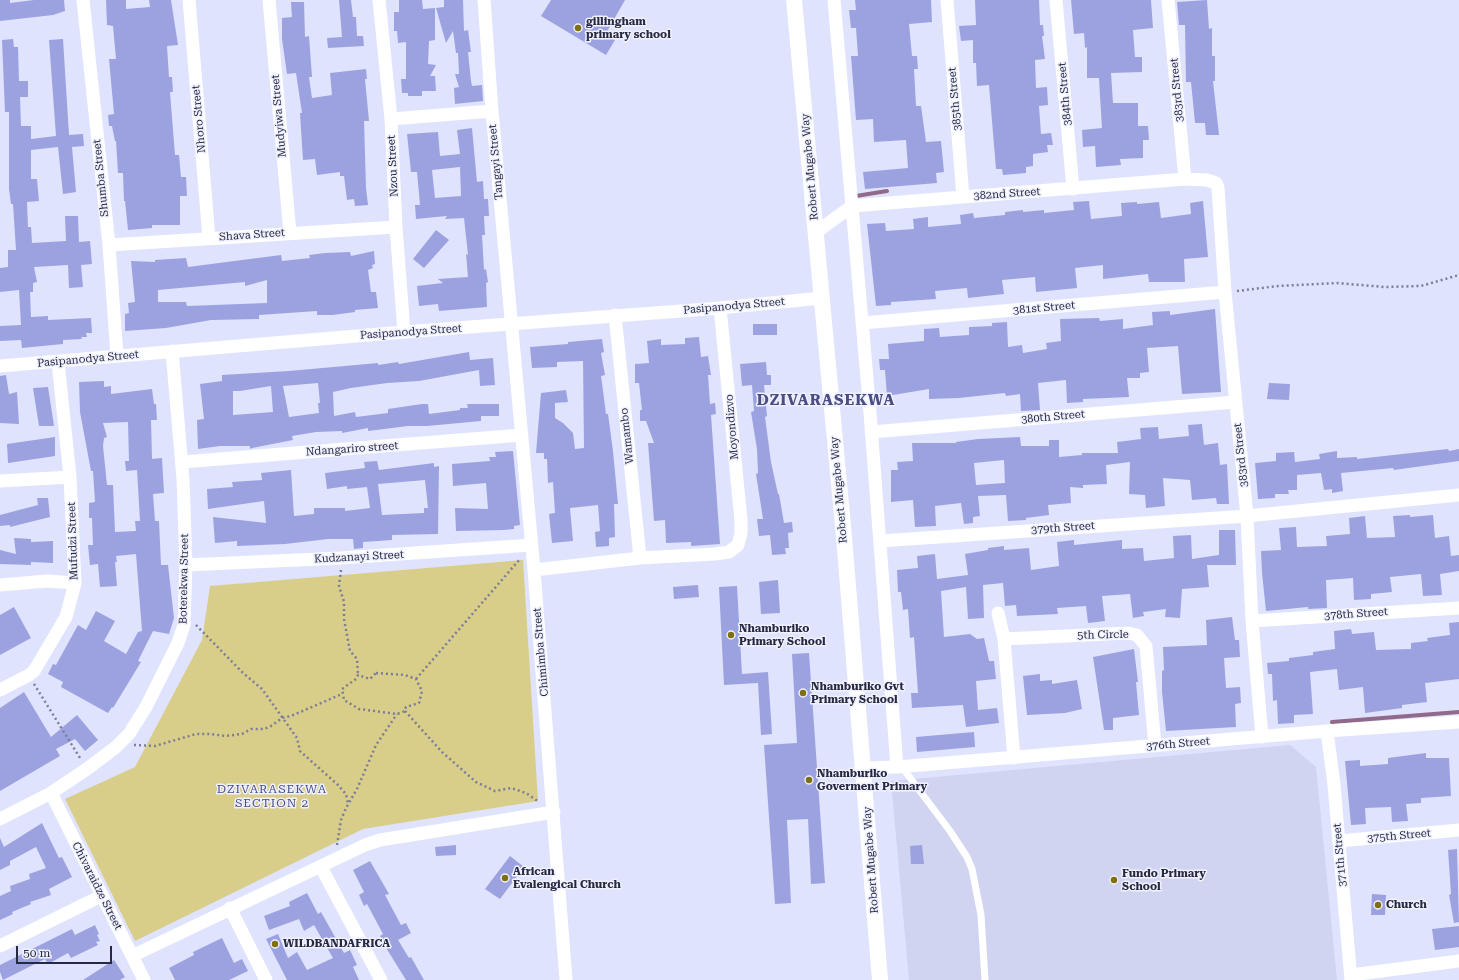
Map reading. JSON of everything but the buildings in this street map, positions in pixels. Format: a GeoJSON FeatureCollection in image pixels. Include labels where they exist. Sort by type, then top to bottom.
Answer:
{"type":"FeatureCollection","features":[{"type":"Feature","properties":{"kind":"street","name":"Shumba Street"},"geometry":{"type":"LineString","coordinates":[[83,0],[108,245],[117,356]]}},
{"type":"Feature","properties":{"kind":"street","name":"Nhoro Street"},"geometry":{"type":"LineString","coordinates":[[189,0],[209,238]]}},
{"type":"Feature","properties":{"kind":"street","name":"Mudyiwa Street"},"geometry":{"type":"LineString","coordinates":[[270,0],[290,233]]}},
{"type":"Feature","properties":{"kind":"street","name":"Nzou Street"},"geometry":{"type":"LineString","coordinates":[[379,0],[391,119],[396,227],[404,332]]}},
{"type":"Feature","properties":{"kind":"street","name":"Tangayi Street"},"geometry":{"type":"LineString","coordinates":[[484,0],[492,111],[511,325]]}},
{"type":"Feature","properties":{"kind":"street","name":"Robert Mugabe Way"},"geometry":{"type":"LineString","coordinates":[[794,0],[864,768],[880,980]]}},
{"type":"Feature","properties":{"kind":"street"},"geometry":{"type":"LineString","coordinates":[[834,0],[899,767]]}},
{"type":"Feature","properties":{"kind":"street","name":"385th Street"},"geometry":{"type":"LineString","coordinates":[[947,0],[963,197]]}},
{"type":"Feature","properties":{"kind":"street","name":"384th Street"},"geometry":{"type":"LineString","coordinates":[[1056,0],[1073,189]]}},
{"type":"Feature","properties":{"kind":"street","name":"383rd Street"},"geometry":{"type":"LineString","coordinates":[[1168,0],[1185,180]]}},
{"type":"Feature","properties":{"kind":"street"},"geometry":{"type":"LineString","coordinates":[[391,119],[492,111]]}},
{"type":"Feature","properties":{"kind":"street","name":"382nd Street"},"geometry":{"type":"LineString","coordinates":[[852,206],[1185,180],[1207,180]]}},
{"type":"Feature","properties":{"kind":"street","name":"383rd Street"},"geometry":{"type":"LineString","coordinates":[[1207,180],[1216,184],[1218,188],[1225,293],[1247,516],[1252,621],[1262,737]]}},
{"type":"Feature","properties":{"kind":"street"},"geometry":{"type":"LineString","coordinates":[[816,233],[852,206]]}},
{"type":"Feature","properties":{"kind":"street","name":"Shava Street"},"geometry":{"type":"LineString","coordinates":[[108,245],[396,227]]}},
{"type":"Feature","properties":{"kind":"street","name":"381st Street"},"geometry":{"type":"LineString","coordinates":[[862,323],[1225,293]]}},
{"type":"Feature","properties":{"kind":"street","name":"Pasipanodya Street"},"geometry":{"type":"LineString","coordinates":[[0,366],[404,332],[511,325],[615,315],[720,308],[822,298]]}},
{"type":"Feature","properties":{"kind":"street","name":"Moyondizvo"},"geometry":{"type":"LineString","coordinates":[[640,558],[715,554],[729,552],[738,545],[741,533],[741,520],[720,308]]}},
{"type":"Feature","properties":{"kind":"street","name":"Wamambo"},"geometry":{"type":"LineString","coordinates":[[615,315],[640,558]]}},
{"type":"Feature","properties":{"kind":"street","name":"Chimimba Street"},"geometry":{"type":"LineString","coordinates":[[511,325],[534,570],[547,813],[566,980]]}},
{"type":"Feature","properties":{"kind":"street","name":"Boterekwa Street"},"geometry":{"type":"LineString","coordinates":[[0,819],[51,792],[87,769],[123,741],[146,707],[178,643],[184,625],[186,565],[182,462],[172,351]]}},
{"type":"Feature","properties":{"kind":"street","name":"Mufudzi Street"},"geometry":{"type":"LineString","coordinates":[[0,690],[34,671],[60,630],[70,606],[75,583],[70,477],[58,362]]}},
{"type":"Feature","properties":{"kind":"street","name":"380th Street"},"geometry":{"type":"LineString","coordinates":[[871,432],[1236,402]]}},
{"type":"Feature","properties":{"kind":"street","name":"Ndangariro street"},"geometry":{"type":"LineString","coordinates":[[182,462],[522,435]]}},
{"type":"Feature","properties":{"kind":"street"},"geometry":{"type":"LineString","coordinates":[[0,481],[70,477]]}},
{"type":"Feature","properties":{"kind":"street","name":"379th Street"},"geometry":{"type":"LineString","coordinates":[[880,541],[1247,516],[1459,495]]}},
{"type":"Feature","properties":{"kind":"street","name":"Kudzanayi Street"},"geometry":{"type":"LineString","coordinates":[[186,565],[341,558],[532,545]]}},
{"type":"Feature","properties":{"kind":"street"},"geometry":{"type":"LineString","coordinates":[[534,570],[640,558]]}},
{"type":"Feature","properties":{"kind":"street"},"geometry":{"type":"LineString","coordinates":[[0,585],[47,581],[75,583]]}},
{"type":"Feature","properties":{"kind":"street","name":"378th Street"},"geometry":{"type":"LineString","coordinates":[[1252,621],[1459,608]]}},
{"type":"Feature","properties":{"kind":"street"},"geometry":{"type":"LineString","coordinates":[[998,613],[1004,639],[1014,758]]}},
{"type":"Feature","properties":{"kind":"street","name":"5th Circle"},"geometry":{"type":"LineString","coordinates":[[1004,639],[1128,633],[1137,636],[1146,646],[1155,746]]}},
{"type":"Feature","properties":{"kind":"street","name":"376th Street"},"geometry":{"type":"LineString","coordinates":[[864,768],[899,767],[1327,731],[1459,722]]}},
{"type":"Feature","properties":{"kind":"street","name":"371th Street"},"geometry":{"type":"LineString","coordinates":[[1327,731],[1339,841],[1351,978]]}},
{"type":"Feature","properties":{"kind":"street","name":"Chivaraidze Street"},"geometry":{"type":"LineString","coordinates":[[51,792],[101,896],[144,980]]}},
{"type":"Feature","properties":{"kind":"street"},"geometry":{"type":"LineString","coordinates":[[132,956],[365,845],[380,840],[547,813]]}},
{"type":"Feature","properties":{"kind":"street","name":"375th Street"},"geometry":{"type":"LineString","coordinates":[[1339,841],[1459,830]]}},
{"type":"Feature","properties":{"kind":"street"},"geometry":{"type":"LineString","coordinates":[[321,867],[381,980]]}},
{"type":"Feature","properties":{"kind":"street"},"geometry":{"type":"LineString","coordinates":[[0,946],[101,896]]}},
{"type":"Feature","properties":{"kind":"street"},"geometry":{"type":"LineString","coordinates":[[230,908],[266,980]]}},
{"type":"Feature","properties":{"kind":"street"},"geometry":{"type":"LineString","coordinates":[[1351,978],[1459,961]]}},
{"type":"Feature","properties":{"kind":"lane"},"geometry":{"type":"LineString","coordinates":[[899,767],[950,831],[967,857],[972,869],[981,915],[985,980]]}},
{"type":"Feature","properties":{"kind":"path"},"geometry":{"type":"LineString","coordinates":[[1225,293],[1278,286],[1337,283],[1384,288],[1421,286],[1459,275]]}},
{"type":"Feature","properties":{"kind":"path"},"geometry":{"type":"LineString","coordinates":[[416,679],[532,545]]}},
{"type":"Feature","properties":{"kind":"path"},"geometry":{"type":"LineString","coordinates":[[341,558],[342,573],[339,586],[344,602],[344,619],[350,651],[357,659],[358,675],[356,679],[342,688],[344,700],[359,709],[397,714],[405,711],[406,707],[419,703],[422,691],[416,679],[405,675],[393,674],[376,673],[370,679],[358,675]]}},
{"type":"Feature","properties":{"kind":"path"},"geometry":{"type":"LineString","coordinates":[[184,625],[193,623],[215,646],[262,689],[273,702],[282,718],[297,738],[300,751],[314,765],[327,774],[346,794],[348,804]]}},
{"type":"Feature","properties":{"kind":"path"},"geometry":{"type":"LineString","coordinates":[[29,675],[87,769]]}},
{"type":"Feature","properties":{"kind":"path"},"geometry":{"type":"LineString","coordinates":[[123,741],[135,746],[155,746],[164,742],[204,733],[225,736],[242,734],[251,729],[264,729],[282,718],[292,716],[342,694]]}},
{"type":"Feature","properties":{"kind":"path"},"geometry":{"type":"LineString","coordinates":[[405,711],[442,752],[476,782],[495,791],[511,788],[526,793],[538,801],[547,813]]}},
{"type":"Feature","properties":{"kind":"path"},"geometry":{"type":"LineString","coordinates":[[335,860],[335,850],[342,820],[348,804],[357,789],[376,744],[397,714]]}},
{"type":"Feature","properties":{"kind":"shaded area"},"geometry":{"type":"Polygon","coordinates":[[[523,560],[538,801],[363,829],[135,941],[65,799],[135,767],[202,640],[210,586],[523,560]]]}},
{"type":"Feature","properties":{"kind":"shaded area","name":"Fundo Primary School"},"geometry":{"type":"Polygon","coordinates":[[[1290,745],[1316,767],[1337,980],[909,980],[891,781],[1290,745]]]}},
{"type":"Feature","properties":{"kind":"waterway"},"geometry":{"type":"LineString","coordinates":[[856,196],[887,191]]}},
{"type":"Feature","properties":{"kind":"waterway"},"geometry":{"type":"LineString","coordinates":[[1332,722],[1459,712]]}},
{"type":"Feature","properties":{"kind":"place","name":"gillingham primary school"},"geometry":{"type":"Point","coordinates":[578,28]}},
{"type":"Feature","properties":{"kind":"place","name":"Nhamburiko Primary School"},"geometry":{"type":"Point","coordinates":[731,635]}},
{"type":"Feature","properties":{"kind":"place","name":"Nhamburiko Gvt Primary School"},"geometry":{"type":"Point","coordinates":[803,693]}},
{"type":"Feature","properties":{"kind":"place","name":"Nhamburiko Goverment Primary"},"geometry":{"type":"Point","coordinates":[809,780]}},
{"type":"Feature","properties":{"kind":"place","name":"African Evalengical Church"},"geometry":{"type":"Point","coordinates":[505,878]}},
{"type":"Feature","properties":{"kind":"place","name":"Fundo Primary School"},"geometry":{"type":"Point","coordinates":[1114,880]}},
{"type":"Feature","properties":{"kind":"place","name":"Church"},"geometry":{"type":"Point","coordinates":[1378,905]}},
{"type":"Feature","properties":{"kind":"place","name":"WILDBANDAFRICA"},"geometry":{"type":"Point","coordinates":[275,944]}},
{"type":"Feature","properties":{"kind":"district","name":"DZIVARASEKWA"},"geometry":{"type":"Point","coordinates":[826,401]}},
{"type":"Feature","properties":{"kind":"district","name":"DZIVARASEKWA SECTION 2"},"geometry":{"type":"Point","coordinates":[272,796]}}]}
